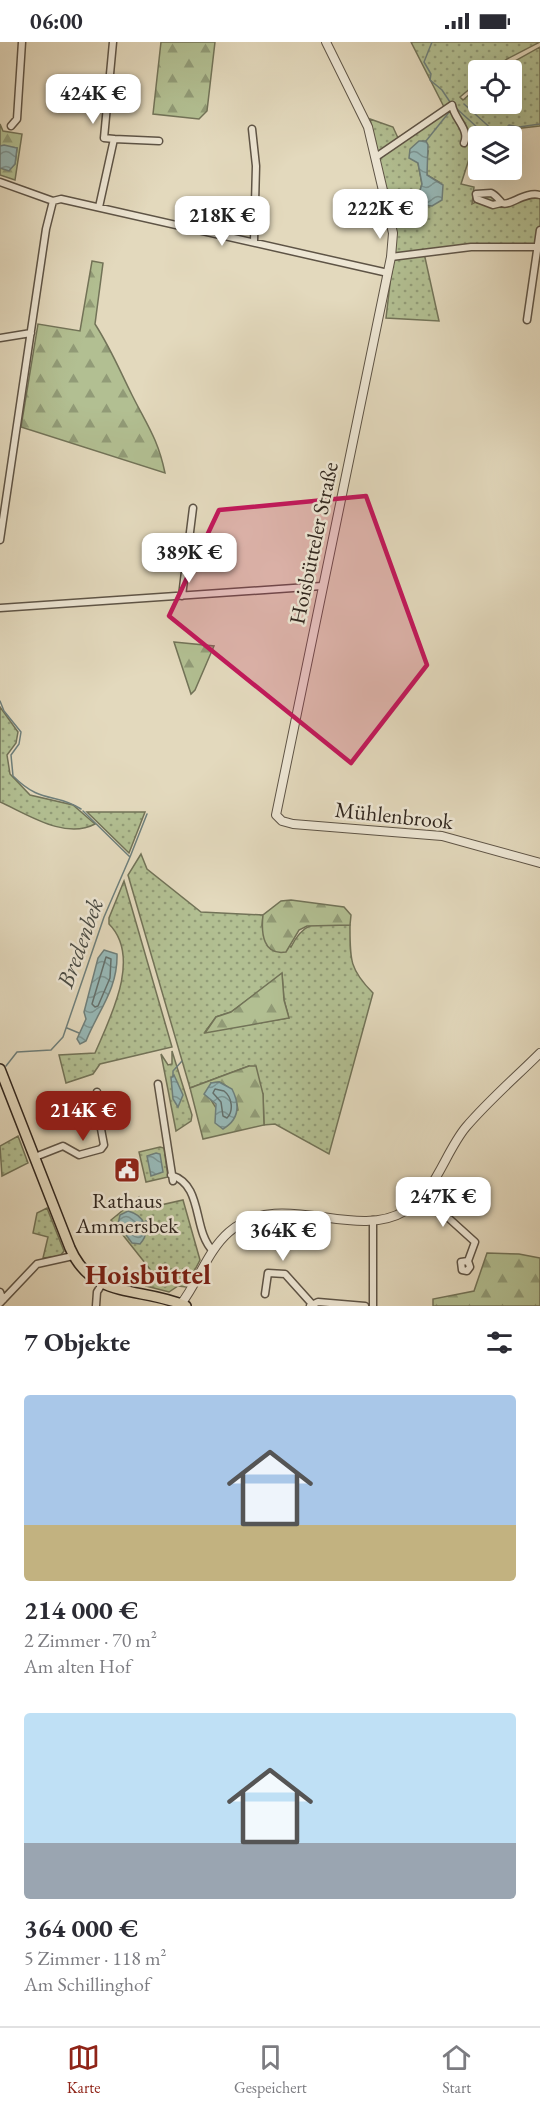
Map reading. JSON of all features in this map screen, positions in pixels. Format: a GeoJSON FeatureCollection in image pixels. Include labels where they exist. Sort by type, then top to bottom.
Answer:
{"type":"FeatureCollection","features":[{"type":"Feature","properties":{"kind":"main road"},"geometry":{"type":"LineString","coordinates":[[1,1071],[74,1256],[84,1272],[102,1284],[182,1305]]}},
{"type":"Feature","properties":{"kind":"street"},"geometry":{"type":"LineString","coordinates":[[12,126],[17,119],[22,42]]}},
{"type":"Feature","properties":{"kind":"street"},"geometry":{"type":"LineString","coordinates":[[113,42],[104,138],[159,141]]}},
{"type":"Feature","properties":{"kind":"street","name":"Hoisbütteler Straße"},"geometry":{"type":"LineString","coordinates":[[279,819],[276,808],[388,273],[393,233],[368,126],[326,42]]}},
{"type":"Feature","properties":{"kind":"street"},"geometry":{"type":"LineString","coordinates":[[376,157],[452,105],[466,134],[464,143]]}},
{"type":"Feature","properties":{"kind":"street"},"geometry":{"type":"LineString","coordinates":[[252,129],[256,166],[254,241]]}},
{"type":"Feature","properties":{"kind":"street"},"geometry":{"type":"LineString","coordinates":[[99,207],[114,139]]}},
{"type":"Feature","properties":{"kind":"street"},"geometry":{"type":"LineString","coordinates":[[0,182],[53,201],[61,199],[99,207],[388,273]]}},
{"type":"Feature","properties":{"kind":"street"},"geometry":{"type":"LineString","coordinates":[[501,202],[510,203],[529,194],[540,195]]}},
{"type":"Feature","properties":{"kind":"street"},"geometry":{"type":"LineString","coordinates":[[0,540],[50,205],[53,201]]}},
{"type":"Feature","properties":{"kind":"street"},"geometry":{"type":"LineString","coordinates":[[527,320],[540,230]]}},
{"type":"Feature","properties":{"kind":"street"},"geometry":{"type":"LineString","coordinates":[[391,257],[471,247],[539,247]]}},
{"type":"Feature","properties":{"kind":"street"},"geometry":{"type":"LineString","coordinates":[[0,338],[31,333]]}},
{"type":"Feature","properties":{"kind":"street"},"geometry":{"type":"LineString","coordinates":[[182,596],[193,508]]}},
{"type":"Feature","properties":{"kind":"street"},"geometry":{"type":"LineString","coordinates":[[0,608],[322,586]]}},
{"type":"Feature","properties":{"kind":"street","name":"Mühlenbrook"},"geometry":{"type":"LineString","coordinates":[[279,819],[293,824],[442,836],[540,863]]}},
{"type":"Feature","properties":{"kind":"street"},"geometry":{"type":"LineString","coordinates":[[182,1305],[213,1251],[236,1228],[277,1213],[373,1220],[404,1213],[423,1195],[465,1128],[540,1053]]}},
{"type":"Feature","properties":{"kind":"street"},"geometry":{"type":"LineString","coordinates":[[158,1084],[172,1178],[178,1177],[192,1192],[204,1240],[213,1251]]}},
{"type":"Feature","properties":{"kind":"street"},"geometry":{"type":"LineString","coordinates":[[34,1157],[63,1146],[78,1155],[101,1149],[104,1145],[96,1102],[97,1092]]}},
{"type":"Feature","properties":{"kind":"street"},"geometry":{"type":"LineString","coordinates":[[423,1195],[475,1242],[468,1261]]}},
{"type":"Feature","properties":{"kind":"street"},"geometry":{"type":"LineString","coordinates":[[373,1220],[373,1306]]}},
{"type":"Feature","properties":{"kind":"street"},"geometry":{"type":"LineString","coordinates":[[2,1301],[38,1264],[74,1256]]}},
{"type":"Feature","properties":{"kind":"street"},"geometry":{"type":"LineString","coordinates":[[265,1294],[268,1273],[285,1274],[311,1305],[318,1302],[365,1306]]}},
{"type":"Feature","properties":{"kind":"street"},"geometry":{"type":"LineString","coordinates":[[96,1306],[102,1284]]}},
{"type":"Feature","properties":{"kind":"street"},"geometry":{"type":"LineString","coordinates":[[0,1292],[2,1301]]}},
{"type":"Feature","properties":{"kind":"highlighted area"},"geometry":{"type":"Polygon","coordinates":[[[366,496],[427,665],[351,763],[169,616],[219,510],[366,496]]]}},
{"type":"Feature","properties":{"kind":"green space"},"geometry":{"type":"Polygon","coordinates":[[[161,42],[215,42],[207,111],[199,119],[153,114],[161,42]]]}},
{"type":"Feature","properties":{"kind":"green space"},"geometry":{"type":"Polygon","coordinates":[[[411,42],[540,42],[506,60],[468,60],[468,90],[460,97],[463,100],[468,96],[468,114],[522,114],[522,60],[517,60],[540,47],[540,126],[522,128],[522,126],[468,126],[468,162],[461,184],[474,187],[472,204],[478,201],[476,198],[491,193],[501,202],[540,195],[540,247],[471,247],[424,253],[439,321],[386,318],[396,232],[370,119],[393,127],[398,138],[444,107],[411,42]],[[428,152],[418,163],[422,184],[418,197],[439,182],[427,175],[428,152]]]}},
{"type":"Feature","properties":{"kind":"green space"},"geometry":{"type":"Polygon","coordinates":[[[0,124],[3,131],[22,134],[15,180],[0,175],[0,168],[9,170],[15,164],[17,148],[0,146],[0,124]]]}},
{"type":"Feature","properties":{"kind":"green space"},"geometry":{"type":"Polygon","coordinates":[[[92,261],[103,263],[95,324],[152,433],[165,473],[21,427],[38,324],[80,331],[92,261]]]}},
{"type":"Feature","properties":{"kind":"green space"},"geometry":{"type":"Polygon","coordinates":[[[174,642],[214,646],[195,690],[191,694],[174,642]]]}},
{"type":"Feature","properties":{"kind":"green space"},"geometry":{"type":"Polygon","coordinates":[[[0,707],[18,732],[16,743],[7,755],[10,774],[30,795],[73,805],[95,824],[71,829],[46,824],[0,802],[0,707]]]}},
{"type":"Feature","properties":{"kind":"green space"},"geometry":{"type":"Polygon","coordinates":[[[87,812],[145,812],[129,853],[87,812]]]}},
{"type":"Feature","properties":{"kind":"green space"},"geometry":{"type":"Polygon","coordinates":[[[141,854],[147,869],[201,912],[263,915],[262,926],[291,947],[302,931],[315,924],[350,925],[350,947],[355,970],[373,993],[329,1154],[275,1124],[264,1125],[263,1094],[249,1066],[190,1088],[128,875],[141,854]],[[282,974],[231,1012],[216,1017],[205,1032],[289,1018],[284,1000],[282,974]]]}},
{"type":"Feature","properties":{"kind":"green space"},"geometry":{"type":"Polygon","coordinates":[[[124,881],[172,1047],[100,1064],[93,1074],[66,1083],[59,1055],[95,1053],[115,1006],[123,970],[123,953],[118,938],[109,924],[109,918],[124,881]]]}},
{"type":"Feature","properties":{"kind":"green space"},"geometry":{"type":"Polygon","coordinates":[[[291,900],[344,907],[351,915],[350,925],[307,926],[299,930],[286,952],[272,950],[263,936],[263,915],[281,901],[291,900]]]}},
{"type":"Feature","properties":{"kind":"green space"},"geometry":{"type":"Polygon","coordinates":[[[282,973],[284,1000],[289,1018],[205,1033],[216,1017],[231,1012],[282,973]]]}},
{"type":"Feature","properties":{"kind":"green space"},"geometry":{"type":"Polygon","coordinates":[[[172,1051],[192,1115],[191,1121],[176,1131],[161,1054],[168,1065],[172,1064],[172,1051]]]}},
{"type":"Feature","properties":{"kind":"green space"},"geometry":{"type":"Polygon","coordinates":[[[249,1066],[256,1066],[263,1094],[264,1125],[203,1139],[190,1088],[249,1066]],[[219,1082],[211,1083],[211,1100],[218,1111],[216,1117],[238,1110],[233,1093],[219,1082]]]}},
{"type":"Feature","properties":{"kind":"green space"},"geometry":{"type":"Polygon","coordinates":[[[18,1136],[28,1163],[2,1176],[0,1146],[18,1136]]]}},
{"type":"Feature","properties":{"kind":"green space"},"geometry":{"type":"Polygon","coordinates":[[[164,1148],[168,1177],[146,1182],[139,1152],[164,1148]]]}},
{"type":"Feature","properties":{"kind":"green space"},"geometry":{"type":"Polygon","coordinates":[[[139,1197],[143,1209],[183,1200],[200,1260],[186,1287],[178,1286],[169,1292],[146,1286],[153,1273],[111,1220],[139,1197]]]}},
{"type":"Feature","properties":{"kind":"green space"},"geometry":{"type":"Polygon","coordinates":[[[47,1208],[64,1251],[60,1256],[43,1258],[48,1237],[33,1233],[37,1213],[47,1208]]]}},
{"type":"Feature","properties":{"kind":"green space"},"geometry":{"type":"Polygon","coordinates":[[[487,1253],[519,1254],[540,1258],[540,1306],[433,1306],[433,1299],[474,1291],[487,1253]]]}},
{"type":"Feature","properties":{"kind":"water"},"geometry":{"type":"Polygon","coordinates":[[[419,141],[426,141],[428,145],[427,175],[443,185],[442,200],[432,206],[423,205],[418,197],[422,184],[418,163],[409,158],[410,149],[419,141]]]}},
{"type":"Feature","properties":{"kind":"water"},"geometry":{"type":"Polygon","coordinates":[[[0,146],[17,148],[15,164],[9,171],[0,168],[0,146]]]}},
{"type":"Feature","properties":{"kind":"water"},"geometry":{"type":"Polygon","coordinates":[[[104,950],[117,954],[114,978],[86,1041],[80,1044],[77,1039],[86,1019],[84,1012],[98,958],[104,950]]]}},
{"type":"Feature","properties":{"kind":"water"},"geometry":{"type":"Polygon","coordinates":[[[174,1075],[183,1095],[178,1107],[173,1099],[171,1078],[174,1075]]]}},
{"type":"Feature","properties":{"kind":"water"},"geometry":{"type":"Polygon","coordinates":[[[219,1082],[232,1089],[237,1106],[233,1121],[223,1129],[215,1123],[216,1104],[204,1094],[211,1083],[219,1082]]]}},
{"type":"Feature","properties":{"kind":"water"},"geometry":{"type":"Polygon","coordinates":[[[160,1154],[163,1172],[151,1176],[147,1156],[160,1154]]]}},
{"type":"Feature","properties":{"kind":"water"},"geometry":{"type":"Polygon","coordinates":[[[128,1211],[142,1220],[146,1229],[144,1239],[140,1244],[132,1243],[118,1224],[120,1215],[128,1211]]]}},
{"type":"Feature","properties":{"kind":"waterway"},"geometry":{"type":"LineString","coordinates":[[432,42],[424,62],[431,74],[430,80],[442,90],[450,102]]}},
{"type":"Feature","properties":{"kind":"waterway"},"geometry":{"type":"LineString","coordinates":[[464,104],[496,133],[501,133],[509,125],[519,127],[540,124]]}},
{"type":"Feature","properties":{"kind":"waterway"},"geometry":{"type":"LineString","coordinates":[[456,108],[476,126]]}},
{"type":"Feature","properties":{"kind":"waterway"},"geometry":{"type":"LineString","coordinates":[[426,141],[450,111]]}},
{"type":"Feature","properties":{"kind":"waterway","name":"Bredenbek"},"geometry":{"type":"LineString","coordinates":[[0,701],[4,711],[21,732],[19,744],[11,755],[13,776],[40,795],[72,804],[81,809]]}},
{"type":"Feature","properties":{"kind":"waterway","name":"Bredenbek"},"geometry":{"type":"LineString","coordinates":[[6,1066],[17,1052],[51,1050],[63,1037],[104,917],[130,857],[83,811]]}},
{"type":"Feature","properties":{"kind":"waterway"},"geometry":{"type":"LineString","coordinates":[[130,857],[147,814]]}},
{"type":"Feature","properties":{"kind":"waterway"},"geometry":{"type":"LineString","coordinates":[[67,1028],[79,1033]]}},
{"type":"Feature","properties":{"kind":"waterway"},"geometry":{"type":"LineString","coordinates":[[173,1077],[173,1071],[182,1061]]}},
{"type":"Feature","properties":{"kind":"waterway"},"geometry":{"type":"LineString","coordinates":[[144,1222],[150,1219]]}},
{"type":"Feature","properties":{"kind":"place","name":"Rathaus Ammersbek"},"geometry":{"type":"Point","coordinates":[127,1170]}},
{"type":"Feature","properties":{"kind":"district","name":"Hoisbüttel"},"geometry":{"type":"Point","coordinates":[148,1274]}}]}
